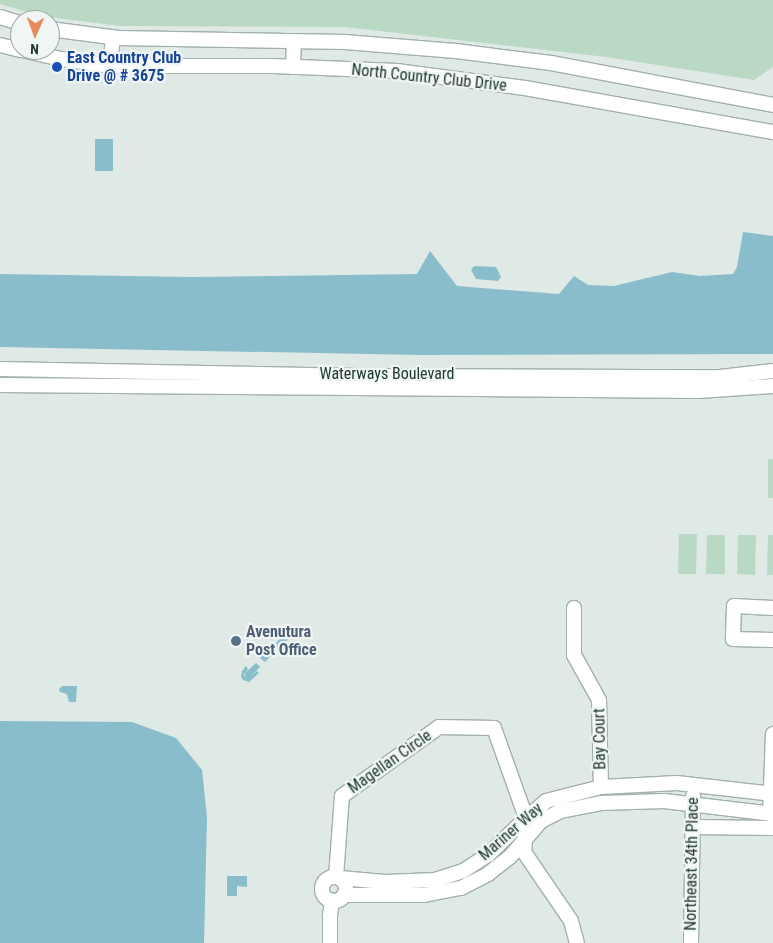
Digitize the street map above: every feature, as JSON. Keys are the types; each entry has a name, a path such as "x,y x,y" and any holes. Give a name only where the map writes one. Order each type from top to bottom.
{"street":[{"name":"North Country Club Drive","path":"60,30 113,37 345,42 456,51 551,63 773,105"},
{"path":"110,66 113,37"},
{"path":"293,67 294,41"},
{"name":"North Country Club Drive","path":"60,57 110,66 293,67 397,71 525,88 773,132"},
{"name":"Waterways Boulevard","path":"0,368 373,376 720,377 773,371"},
{"name":"Waterways Boulevard","path":"0,385 698,391 773,386"},
{"path":"773,608 734,606 733,639 773,640"},
{"name":"Bay Court","path":"574,608 574,655 599,700 601,787"},
{"name":"Magellan Circle","path":"330,943 330,915 346,886 338,878 342,796 440,727 494,728 526,818 524,852 572,921 577,943"},
{"path":"771,814 773,734"},
{"name":"Mariner Way","path":"338,878 385,882 436,880 462,871 488,855 546,801 601,787 636,784 693,785 772,794"},
{"name":"Northeast 34th Place","path":"691,943 694,826 693,785"},
{"name":"Mariner Way","path":"338,898 424,896 461,888 488,874 510,857 541,821 561,812 602,803 664,801 771,814"},
{"path":"694,826 773,828"},
{"name":"Magellan Circle","path":"338,878 327,879 322,887 324,896 338,898"},
{"path":"691,943 702,943"}],"green space":[{"path":"0,0 773,0 773,67 754,80 606,57 345,27 120,26 60,18 60,10 20,10 0,4"},
{"path":"768,459 773,459 773,498 768,498"},
{"path":"679,534 697,534 696,574 678,574"},
{"path":"707,535 725,535 725,574 706,574"},
{"path":"738,535 756,535 755,575 737,574"},
{"path":"768,535 773,535 773,575 767,575"}],"water":[{"path":"95,139 113,139 113,171 95,171"},
{"path":"743,232 773,236 773,354 420,355 0,347 0,274 192,277 417,274 430,251 457,286 559,294 574,276 588,285 614,286 672,272 700,276 733,274 737,267"},
{"path":"474,266 496,267 501,277 498,281 476,279 471,270"},
{"path":"287,632 291,636 265,662 260,658"},
{"path":"256,663 260,667 250,677 257,671 259,673 249,682 243,680 241,677 242,671 246,666 248,669 244,674 245,678 245,673"},
{"path":"62,686 77,686 76,702 69,702 67,694 60,692 59,689"},
{"path":"0,721 132,722 176,738 202,770 207,817 204,943 0,943"},
{"path":"227,876 247,876 247,887 237,886 237,896 227,896"}],"place":[{"name":"East Country Club Drive @ # 3675","path":"57,67"},
{"name":"Avenutura Post Office","path":"236,641"}]}
